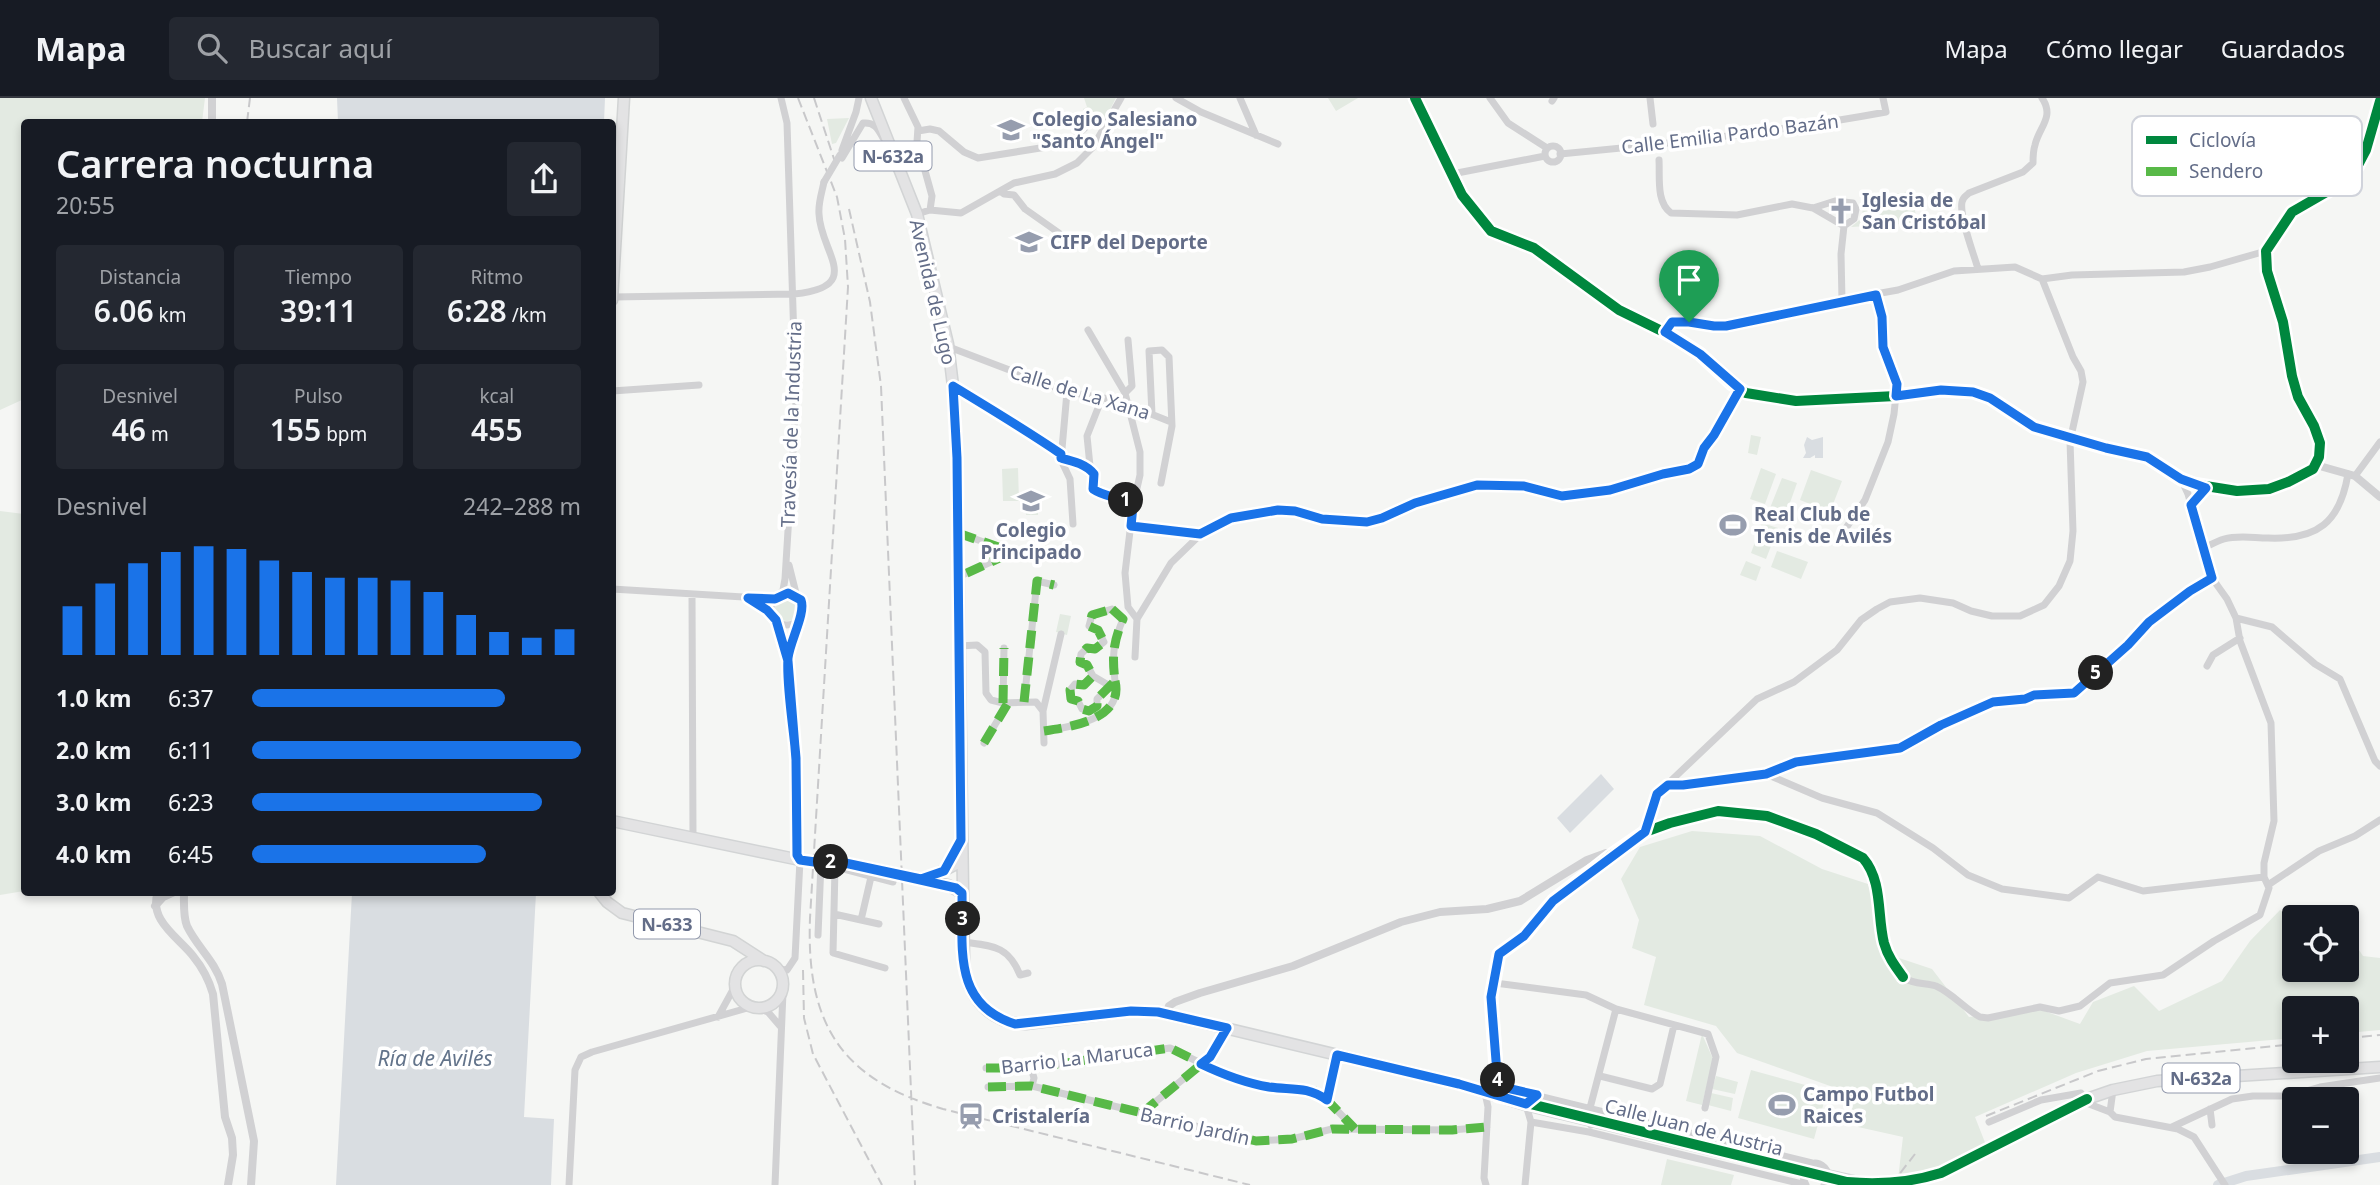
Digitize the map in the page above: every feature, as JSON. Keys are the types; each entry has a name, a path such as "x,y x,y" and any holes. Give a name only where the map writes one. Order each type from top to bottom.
{"main road":[{"path":"616,243 624,98"},
{"name":"Avenida de Lugo","path":"871,98 917,214 949,348 953,386 958,533 965,975 975,999 999,1019 1015,1024 1131,1011 1166,1014 1459,1084 1485,1093 1498,1091"},
{"path":"616,822 800,860 921,879 956,888 962,893"},
{"path":"944,871 961,840"},
{"path":"921,879 962,863"},
{"path":"921,879 948,876 962,863"},
{"name":"N-633","path":"602,896 622,913 741,945"},
{"path":"741,945 778,969 783,980 783,992 778,1000 760,1007 739,998 735,986 746,965 741,945"},
{"path":"746,965 764,961"},
{"name":"N-632a","path":"1883,1184 1917,1180 1941,1173 2087,1099 2113,1090 2157,1080 2380,1067"},
{"name":"Calle Juan de Austria","path":"1498,1091 1526,1104 1591,1126 1803,1171 1826,1181 1883,1184"}],"street":[{"path":"212,98 212,119"},
{"name":"Travesía de la Industria","path":"778,969 787,970 795,958 800,860 797,855 796,760 788,661 771,610 784,585 788,554 796,402 787,123 780,98"},
{"name":"Travesía de la Industria","path":"841,157 859,98"},
{"path":"904,98 918,127 917,142 932,196 929,211"},
{"path":"917,214 929,211 961,213 1014,183 1055,174 1077,163 1093,147 1121,98"},
{"path":"1177,98 1201,112 1278,144"},
{"path":"1240,98 1256,135"},
{"path":"1415,98 1462,195 1491,231 1534,248 1619,310 1665,332 1700,354 1751,396 1796,401 1896,396 1941,390 1973,392 1990,398 2034,427 2147,457 2181,479 2206,488 2237,491 2269,489 2307,474 2316,465 2320,443 2298,397 2283,323 2267,271 2266,251 2292,212 2320,196"},
{"path":"1452,174 1546,152 1557,147 1560,154 1555,161 1549,160 1546,152 1508,123 1490,98"},
{"path":"1650,98 1653,124"},
{"name":"Calle Emilia Pardo Bazán","path":"1560,154 1758,132 1869,115 1885,112 1883,98"},
{"path":"1978,269 1963,215 1964,198 2022,172 2033,163 2035,145 2048,114 2042,98"},
{"path":"2362,158 2380,101"},
{"path":"856,111 863,106 869,106 878,117"},
{"name":"Travesía de la Industria","path":"793,294 816,292 825,287 831,279 834,267 832,254 821,230 818,215 820,199 825,183 859,127 869,122 876,126 893,156"},
{"path":"918,131 939,131 964,152 978,158 1059,145 1072,140 1085,128"},
{"path":"1659,159 1661,201 1671,214 1737,215 1792,204 1813,208 1844,226"},
{"path":"1462,195 1462,181 1466,172"},
{"path":"1000,191 1014,195 1025,209 1059,233 1066,243"},
{"path":"1813,208 1835,201 1853,203 1856,209 1854,219 1844,226 1840,254 1842,300"},
{"path":"1665,332 1672,322 1726,326 1802,312 1842,300 1876,295 1954,271 2015,267 2042,279 2072,275 2184,272 2266,251"},
{"path":"1645,832 1657,794 1758,699 1794,682 1838,650 1861,620 1890,602 1920,598 1953,603 1992,616 2020,616 2044,605 2059,586 2070,561 2073,531 2070,441 2083,382 2081,371 2042,279"},
{"path":"616,298 793,294"},
{"path":"1846,528 1865,500 1888,442 1896,396 1897,384 1883,347 1882,317 1876,295"},
{"path":"1088,330 1125,393 1140,452 1140,475 1133,506 1125,571 1128,607 1137,619"},
{"path":"1125,393 1132,386 1128,340"},
{"name":"Calle de La Xana","path":"949,348 1067,392 1127,402 1171,422"},
{"path":"1153,414 1149,351 1162,350 1169,357 1171,422 1161,483"},
{"path":"616,391 699,385"},
{"path":"953,386 1017,428 1043,440 1061,456 1088,469 1094,474 1093,489 1097,492 1118,497 1133,506"},
{"path":"1135,657 1137,619 1171,563 1200,534 1231,518 1278,510 1295,511 1322,519 1367,522 1415,503 1477,485 1524,486 1562,496 1610,490 1689,469 1698,464 1704,448 1740,389"},
{"path":"1067,392 1061,456 1070,479 1073,524"},
{"path":"1088,469 1087,436 1100,403"},
{"path":"2204,548 2226,539 2275,539 2322,527 2335,514 2352,475 2380,442"},
{"path":"2316,465 2352,475 2380,497"},
{"path":"1826,1181 1824,1166 1537,1095 1498,1091 1491,997 1499,954 1524,936 1553,901 1645,832 1718,811 1767,816 1816,834 1863,858 1868,864 1877,891 1884,942 1890,960 1903,977 1937,987 1973,1013 1988,1018 2040,1007 2059,1011 2080,1006 2110,983 2162,975 2260,915 2269,888 2264,877 2264,863 2274,821 2271,723 2239,638 2236,618 2212,578 2181,479"},
{"path":"2191,505 2206,488"},
{"path":"1131,526 1200,534"},
{"path":"958,533 1007,552 1004,556 958,577"},
{"name":"Travesía de la Industria","path":"788,554 791,581 803,610 792,636 788,661"},
{"path":"1668,785 1766,774 1796,762 1900,748 1941,725 1993,702 2025,699 2034,695 2074,693 2128,645 2149,622 2212,578"},
{"path":"1024,702 1037,581 1054,585"},
{"path":"616,589 748,598 776,597 788,593 797,597"},
{"path":"692,594 693,838"},
{"path":"748,598 785,625 800,619"},
{"path":"1044,731 1072,727 1106,712 1114,702 1117,692 1113,684 1112,649 1114,646 1124,619 1112,609 1092,615 1089,626 1098,630 1104,642 1114,646"},
{"path":"2236,618 2272,627 2315,664 2340,679 2375,761 2380,766"},
{"path":"1044,743 1044,711 1061,634"},
{"path":"2207,666 2213,655 2239,638"},
{"path":"1104,642 1095,649 1087,648 1081,654 1080,662 1087,665 1093,676 1113,684"},
{"path":"959,646 977,645 985,652 986,693 991,700 1005,703 1036,702 1044,711"},
{"path":"984,743 1005,703 1004,648"},
{"path":"1093,676 1084,685 1076,684 1070,690 1071,699 1078,701 1082,709 1088,711 1097,706 1097,699 1113,684"},
{"path":"1766,774 1822,798 1877,813 1933,848 1968,876 2003,889 2069,898 2098,877 2143,891 2264,877"},
{"path":"2268,885 2319,851 2355,836 2380,820"},
{"path":"1166,1014 1169,1006 1175,1002 1293,966 1391,925 1440,912 1487,909 1520,901 1587,860 1606,853 1613,854"},
{"path":"818,935 821,863"},
{"path":"885,968 833,953 836,865 892,882"},
{"path":"861,920 871,877"},
{"path":"157,896 155,906 165,926 193,956 210,982 213,994 225,1117 232,1138 233,1155 228,1185"},
{"path":"155,906 165,896"},
{"path":"184,896 184,914 188,927 218,971 222,984 254,1141 251,1185"},
{"path":"834,914 879,925"},
{"path":"173,935 180,928 188,927"},
{"path":"964,942 1003,949 1015,963 1020,975 1028,972"},
{"path":"1495,983 1586,995 1616,1009 1708,1034 1716,1057 1705,1108"},
{"path":"718,1017 735,986"},
{"path":"775,1185 783,992"},
{"path":"569,1185 575,1070 581,1058 592,1052 760,1007 768,1012 780,1027"},
{"path":"1591,1126 1590,1108 1616,1009"},
{"path":"1600,1076 1652,1089 1660,1084 1674,1025"},
{"path":"1142,1113 1210,1057 1227,1028"},
{"name":"Barrio La Maruca","path":"986,1068 1031,1068 1170,1048 1223,1074 1269,1087 1315,1091 1355,1129"},
{"path":"1327,1100 1337,1055"},
{"path":"1031,1068 1034,1077 1032,1086"},
{"path":"2171,1128 2232,1099 2290,1096 2320,1087 2380,1078"},
{"name":"Barrio Jardín","path":"988,1087 1032,1086 1255,1141 1292,1139 1332,1129 1452,1130 1488,1127"},
{"path":"2110,1112 2113,1090"},
{"path":"1485,1093 1488,1107 1484,1178 1486,1185"},
{"path":"1989,1122 2049,1098 2081,1093 2089,1104 2110,1112 2115,1118 2178,1129 2194,1137 2225,1185"},
{"path":"1525,1185 1531,1122 1526,1104 1537,1095"},
{"path":"2210,1109 2212,1125"},
{"path":"1531,1122 1591,1126 1806,1185"},
{"path":"1806,1185 1802,1178 1803,1171 1812,1163"}],"shaded area":[{"path":"0,98 205,98 202,119 21,119 21,400 0,410"},
{"path":"1084,98 1116,98 1100,129 1091,128 1083,109 1087,107"},
{"path":"1328,98 1358,98 1336,111"},
{"path":"849,118 836,143 832,144 827,119"},
{"path":"1910,191 1918,223 1851,227 1863,217 1862,206 1879,197"},
{"path":"1751,435 1761,437 1757,455 1748,453"},
{"path":"1018,468 1019,501 1003,501 1002,469"},
{"path":"1761,468 1776,474 1765,504 1750,499"},
{"path":"1811,470 1842,481 1830,512 1800,500"},
{"path":"1782,478 1797,483 1786,514 1770,508"},
{"path":"1025,493 1038,493 1038,515 1026,515"},
{"path":"0,511 21,514 21,892 0,895"},
{"path":"1762,523 1778,528 1766,559 1751,553"},
{"path":"1777,551 1808,562 1801,579 1771,567"},
{"path":"1746,561 1761,567 1756,581 1740,575"},
{"path":"787,597 795,601 799,609 795,617 787,621 779,617 775,609 779,601"},
{"path":"1060,614 1071,616 1067,635 1056,632"},
{"path":"1692,831 1760,836 1822,869 1868,884 1890,955 1932,969 1969,1017 2039,1009 2080,1024 2093,1002 2134,986 2159,1011 2222,981 2250,941 2280,910 2282,982 2359,982 2359,950 2363,956 2380,958 2380,1030 2359,1032 2359,996 2282,996 2282,1039 2147,1051 2076,1073 1975,1117 1986,1145 1942,1169 1898,1179 1903,1137 1858,1127 1833,1087 1737,1053 1716,1026 1644,1005 1656,957 1632,948 1639,920 1621,879 1640,847"},
{"path":"1702,1034 1713,1059 1702,1105 1686,1101"},
{"name":"Campo Futbol Raices","path":"1751,1070 1827,1091 1814,1139 1738,1118"},
{"path":"1716,1076 1738,1082 1735,1094 1712,1089"},
{"path":"1711,1093 1733,1098 1731,1111 1708,1105"},
{"path":"1667,1159 1734,1175 1731,1185 1661,1185"}],"water":[{"path":"337,98 605,98 604,119 338,119"},
{"path":"1807,437 1812,440 1823,437 1823,458 1815,458 1815,455 1803,458"},
{"path":"1601,774 1614,789 1570,833 1557,818"},
{"name":"Ría de Avilés","path":"352,896 536,896 524,1117 554,1119 551,1185 336,1185"}],"waterway":[{"path":"2218,1185 2246,1176 2380,1157"}],"railway":[{"path":"247,119 250,98"},
{"path":"798,98 837,197 845,239 848,287 810,918 810,955 823,1017 836,1042 855,1063 878,1081 908,1096 943,1109 1250,1185"},
{"path":"814,98 836,165"},
{"path":"849,209 870,302 881,386 915,1185"},
{"path":"803,970 804,1018 813,1054 882,1185"},
{"path":"2359,1037 2380,1035"},
{"path":"1986,1116 2098,1071 2146,1059 2282,1045"},
{"path":"1891,1185 1915,1154"}],"marked path":[{"path":"1061,458 1086,466 1094,481 1093,489 1133,506"},
{"path":"958,533 1007,552 1004,556 958,577"},
{"path":"1024,702 1037,581 1054,585"},
{"path":"1112,609 1123,619 1114,650 1115,681 1097,699 1097,706 1089,711 1082,709 1078,701 1071,699 1070,690 1075,684 1084,685 1093,676 1087,665 1080,662 1081,654 1087,648 1095,649 1104,642 1098,630 1089,626 1092,615 1112,609"},
{"path":"1003,703 1004,648"},
{"path":"1044,731 1081,723 1104,712 1112,704 1116,694 1115,681"},
{"path":"984,743 1008,703"},
{"path":"1142,1113 1210,1057 1227,1028"},
{"path":"986,1068 1031,1068 1170,1048 1223,1074 1269,1087 1315,1091 1355,1129"},
{"path":"988,1087 1032,1086 1256,1141 1292,1139 1332,1129 1452,1130 1487,1127"}],"cycle path":[{"path":"1415,98 1462,195 1491,231 1534,248 1619,310 1674,337 1700,354 1732,384 1746,393 1796,401 1896,396 1941,390 1973,392 1990,398 2034,427 2147,457 2193,484 2237,491 2269,489 2288,482 2313,469 2319,457 2320,443 2298,397 2292,376 2283,322 2267,271 2266,251 2292,212 2320,196"},
{"path":"2362,158 2380,101"},
{"path":"1903,977 1886,948 1877,888 1863,858 1816,834 1767,816 1718,811 1670,823 1645,832 1613,854 1553,901 1524,936 1499,954 1491,997 1498,1096 1847,1182 1871,1183 1906,1181 1941,1173 2087,1099"}],"place":[{"name":"Colegio Salesiano \"Santo Ángel\"","path":"1011,130"},
{"name":"Iglesia de San Cristóbal","path":"1841,211"},
{"name":"CIFP del Deporte","path":"1029,242"},
{"name":"Colegio Principado","path":"1031,501"},
{"name":"Real Club de Tenis de Avilés","path":"1733,525"},
{"name":"Campo Futbol Raices","path":"1782,1105"},
{"name":"Cristalería","path":"971,1116"}],"route":[{"path":"1689,322 1672,322 1665,332 1700,354 1740,389 1704,448 1698,464 1689,469 1610,490 1562,496 1524,486 1477,485 1415,503 1367,522 1322,519 1295,511 1278,510 1231,518 1200,534 1131,526 1133,506 1126,500 1093,489 1095,481 1091,471 1078,463 1061,458 1061,454 1043,440 1017,428 953,386 957,458 961,840 944,871 921,879 836,861 821,863 800,860 797,855 796,760 788,661 773,615 748,598 775,599 788,593 801,600 803,605 802,615 792,636 788,661 796,758 797,855 800,860 814,862 821,863 836,861 956,888 962,893 965,975 975,999 987,1011 999,1019 1015,1024 1131,1011 1158,1012 1227,1028 1210,1057 1201,1064 1223,1074 1269,1087 1315,1091 1327,1100 1337,1055 1459,1084 1526,1104 1537,1095 1498,1086 1491,997 1499,954 1524,936 1553,901 1645,832 1657,794 1668,785 1766,774 1796,762 1900,748 1941,725 1993,702 2025,699 2034,695 2074,693 2128,645 2149,622 2212,578 2191,505 2206,488 2181,479 2137,453 2106,448 2034,427 1990,398 1973,392 1941,390 1896,396 1897,384 1883,347 1882,317 1876,295 1726,326 1689,322"}]}
